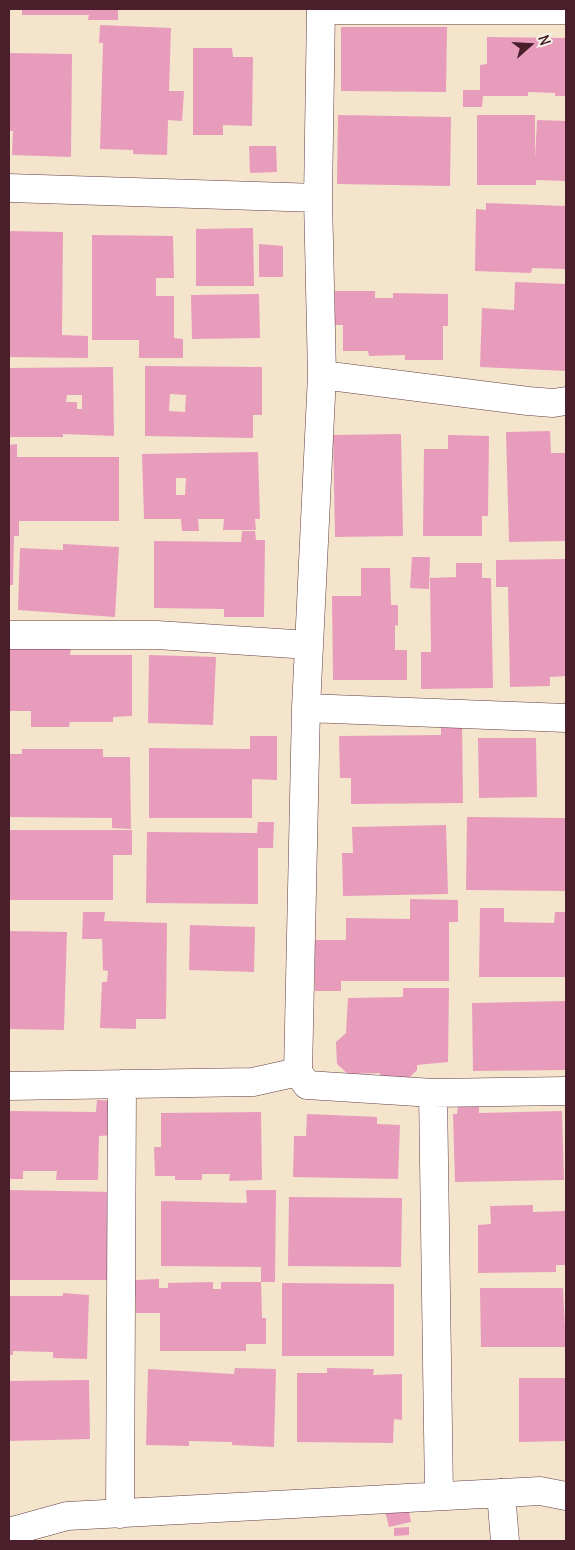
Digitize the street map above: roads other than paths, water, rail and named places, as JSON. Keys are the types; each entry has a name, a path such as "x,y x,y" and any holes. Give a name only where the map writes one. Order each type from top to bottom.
{"street":[{"path":"566,10 321,9 318,198 322,375 306,708 298,1072 307,1086 433,1093 566,1091"},
{"path":"9,188 318,198"},
{"path":"322,375 528,402 553,403 566,401"},
{"path":"9,635 157,635 309,645"},
{"path":"306,708 566,718"},
{"path":"9,1086 253,1082 298,1072"},
{"path":"120,1514 122,1084"},
{"path":"433,1093 439,1496"},
{"path":"9,1532 67,1516 540,1491 566,1496"},
{"path":"501,1493 505,1541"}]}
